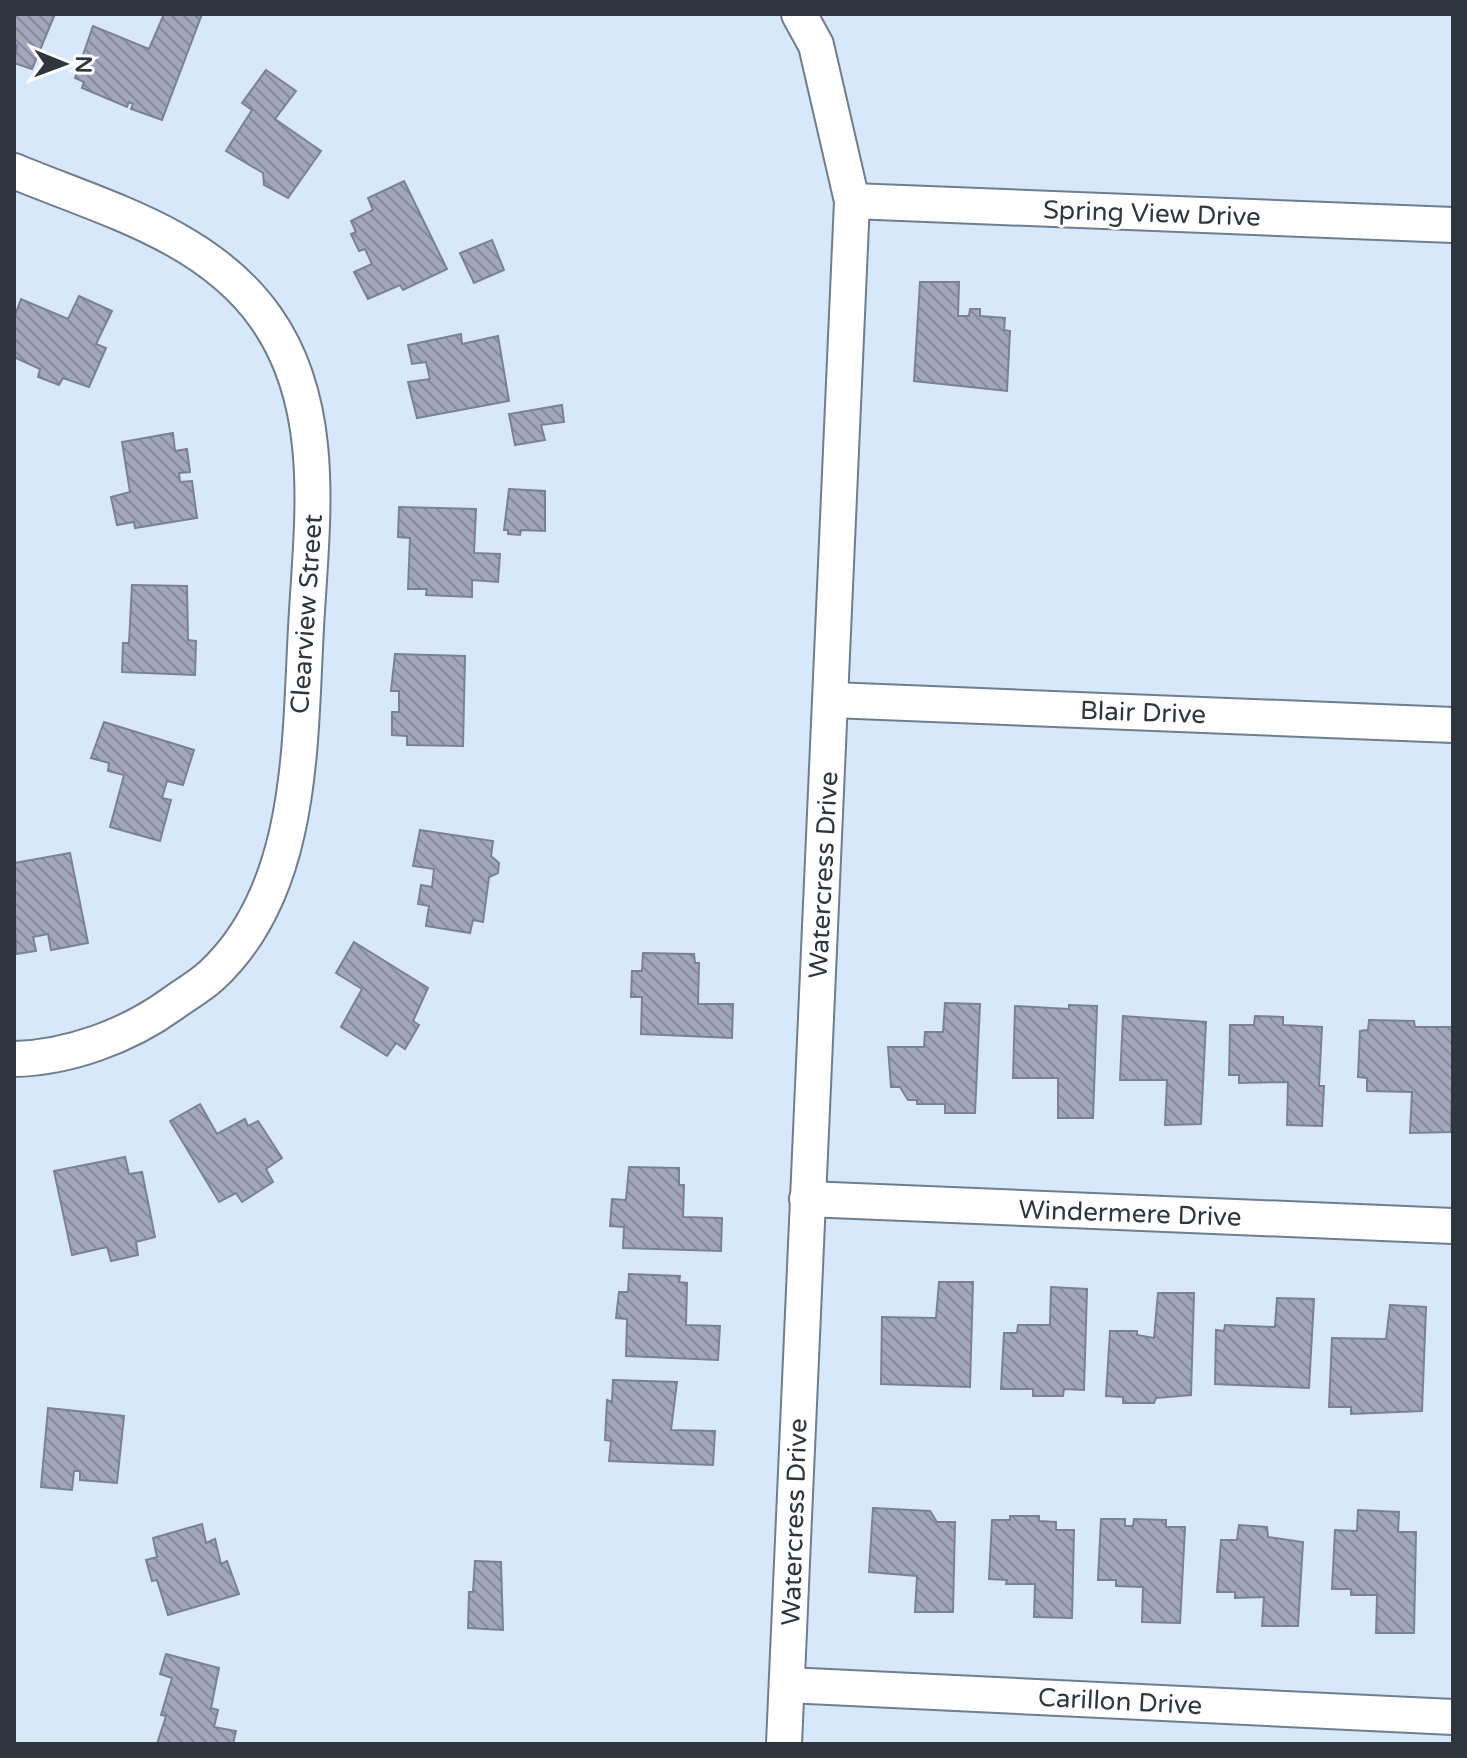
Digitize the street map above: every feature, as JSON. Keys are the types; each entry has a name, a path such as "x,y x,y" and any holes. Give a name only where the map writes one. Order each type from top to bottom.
{"street":[{"name":"Watercress Drive","path":"784,1744 852,201 816,45 799,14"},
{"name":"Clearview Street","path":"14,171 180,240 242,287 286,351 309,425 313,501 297,766 284,842 273,879 257,914 236,947 211,976 147,1022 112,1038 37,1059 14,1059"},
{"name":"Spring View Drive","path":"852,201 1453,225"},
{"name":"Blair Drive","path":"832,700 1453,725"},
{"name":"Windermere Drive","path":"807,1199 1453,1226"},
{"name":"Carillon Drive","path":"787,1685 1453,1717"}],"building":[{"path":"14,14 55,14 32,69 14,63 17,45 14,44"},
{"path":"164,14 202,14 162,120 131,109 133,104 129,102 127,107 82,88 84,82 75,78 93,26 149,49"},
{"path":"266,70 296,91 275,119 321,151 288,198 264,185 263,173 226,151 252,110 242,103"},
{"path":"404,181 447,269 403,290 400,285 368,299 354,272 372,264 365,249 359,251 351,234 356,232 351,221 373,210 368,198"},
{"path":"492,240 504,270 474,283 460,253"},
{"path":"920,282 959,282 958,316 969,316 970,309 980,309 980,316 1005,318 1004,330 1010,331 1007,391 914,381"},
{"path":"79,296 112,311 96,344 106,348 89,387 63,378 59,385 38,377 40,369 14,357 14,318 21,299 68,319"},
{"path":"461,334 462,344 498,336 509,401 417,418 408,382 430,379 426,362 412,364 408,345"},
{"path":"562,405 564,422 541,425 545,440 515,445 509,414"},
{"path":"173,433 175,451 187,449 190,472 179,473 180,482 192,481 197,518 135,528 134,522 117,525 111,497 130,492 122,442"},
{"path":"509,489 545,491 545,531 521,530 520,535 508,534 508,530 504,530"},
{"path":"399,507 476,509 474,553 500,554 498,582 472,580 472,597 426,595 427,589 408,589 410,538 398,537"},
{"path":"132,585 187,586 188,640 196,641 195,675 122,672 123,643 129,643"},
{"path":"395,654 465,656 463,746 407,745 407,736 392,735 392,712 399,712 399,691 391,691"},
{"path":"104,722 194,750 183,785 167,781 162,798 171,800 160,841 110,827 124,775 108,771 109,763 91,758"},
{"path":"420,830 493,841 491,856 499,863 498,873 489,877 483,922 473,920 470,933 426,926 429,906 418,904 421,885 432,887 434,869 413,866"},
{"path":"70,853 88,943 51,950 48,934 33,937 36,951 16,954 14,863"},
{"path":"354,942 428,988 413,1021 419,1025 405,1049 396,1043 387,1056 341,1027 362,989 336,973"},
{"path":"643,953 694,954 695,963 699,963 698,1004 733,1004 732,1038 641,1034 642,997 631,997 632,971 642,971"},
{"path":"945,1003 980,1004 975,1113 945,1113 945,1104 917,1104 917,1100 908,1100 900,1087 891,1087 888,1047 924,1047 925,1032 943,1032"},
{"path":"1069,1005 1097,1006 1093,1118 1058,1118 1058,1078 1013,1078 1015,1006 1069,1009"},
{"path":"1123,1016 1206,1022 1201,1124 1165,1125 1167,1080 1120,1080"},
{"path":"1255,1016 1283,1017 1283,1025 1322,1027 1319,1086 1324,1086 1322,1126 1287,1125 1288,1082 1239,1083 1239,1075 1229,1075 1230,1025 1254,1025"},
{"path":"1369,1020 1414,1021 1415,1027 1453,1027 1451,1132 1410,1133 1412,1092 1367,1091 1367,1078 1358,1077 1360,1031 1368,1030"},
{"path":"200,1104 217,1134 245,1119 248,1126 258,1121 282,1158 266,1169 273,1182 242,1202 236,1193 219,1202 170,1121"},
{"path":"125,1157 129,1174 142,1172 155,1237 136,1242 138,1255 111,1261 107,1247 72,1255 54,1171"},
{"path":"629,1167 679,1168 679,1185 684,1185 683,1217 722,1218 721,1251 623,1248 624,1227 610,1226 612,1199 626,1200"},
{"path":"629,1274 680,1276 679,1282 687,1283 686,1325 720,1326 718,1360 626,1356 627,1319 616,1318 619,1292 628,1292"},
{"path":"939,1282 973,1282 970,1387 881,1384 882,1317 936,1318"},
{"path":"1051,1287 1087,1289 1084,1390 1064,1389 1063,1396 1033,1396 1033,1389 1001,1389 1004,1333 1017,1333 1018,1325 1050,1325"},
{"path":"1158,1293 1194,1293 1191,1395 1156,1398 1154,1403 1123,1403 1123,1397 1106,1396 1110,1331 1137,1331 1137,1335 1154,1338"},
{"path":"1277,1298 1314,1299 1309,1388 1215,1384 1216,1330 1224,1331 1225,1325 1275,1327"},
{"path":"1390,1305 1426,1307 1422,1411 1351,1414 1351,1407 1329,1407 1332,1338 1386,1339"},
{"path":"613,1380 677,1382 671,1430 715,1431 713,1465 609,1461 611,1441 605,1440 607,1400 612,1402"},
{"path":"48,1408 124,1416 117,1483 80,1480 80,1471 74,1471 72,1490 41,1487"},
{"path":"873,1508 930,1511 937,1522 955,1522 953,1612 915,1612 917,1576 869,1572"},
{"path":"1358,1510 1399,1512 1398,1532 1416,1532 1414,1633 1376,1633 1377,1595 1351,1595 1351,1589 1332,1589 1335,1530 1357,1531"},
{"path":"1010,1516 1039,1516 1039,1521 1056,1522 1056,1530 1074,1530 1072,1618 1034,1617 1035,1584 1006,1584 1007,1580 989,1579 992,1520 1010,1520"},
{"path":"1101,1519 1125,1519 1125,1526 1133,1526 1134,1519 1166,1520 1166,1527 1185,1527 1180,1623 1142,1622 1143,1587 1116,1586 1116,1580 1098,1580"},
{"path":"202,1524 206,1543 215,1539 221,1564 227,1561 239,1594 168,1615 157,1580 152,1581 146,1560 157,1557 153,1538"},
{"path":"1239,1525 1267,1527 1268,1537 1303,1542 1298,1626 1262,1626 1264,1597 1235,1598 1235,1592 1217,1592 1221,1540 1237,1540"},
{"path":"475,1561 501,1562 503,1630 468,1628 469,1592 473,1592"},
{"path":"166,1654 219,1668 211,1708 218,1710 214,1727 236,1731 233,1744 157,1744 166,1716 161,1715 172,1678 160,1674"}]}
